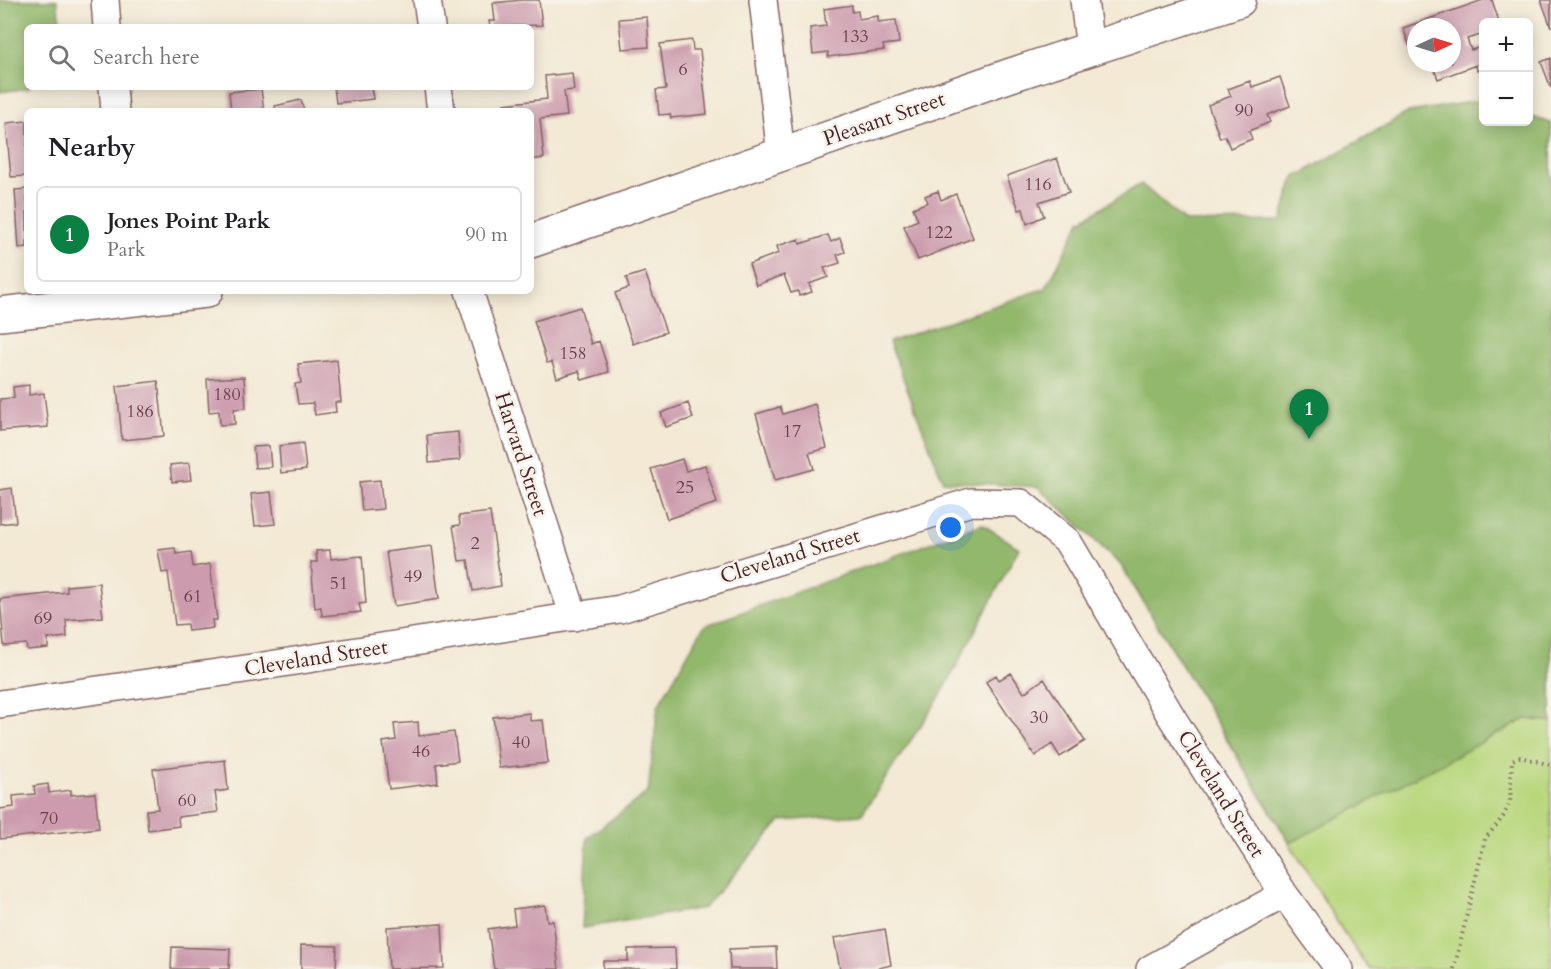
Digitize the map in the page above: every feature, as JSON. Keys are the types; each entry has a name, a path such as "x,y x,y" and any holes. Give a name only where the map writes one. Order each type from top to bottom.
{"street":[{"path":"105,0 107,24"},
{"path":"427,0 431,24"},
{"path":"763,0 781,155"},
{"path":"1084,0 1090,49"},
{"name":"Pleasant Street","path":"534,240 1239,0"},
{"path":"113,90 115,108"},
{"path":"438,90 441,108"},
{"path":"0,314 150,294"},
{"name":"Harvard Street","path":"470,294 574,617"},
{"name":"Cleveland Street","path":"0,704 246,669 620,609 971,502 1021,503 1068,542 1171,716 1284,894 1339,969"},
{"path":"1150,969 1284,894"}],"path":[{"path":"1454,969 1485,839 1503,817 1510,803 1512,760 1520,757 1551,765"}],"green space":[{"path":"0,0 57,0 60,21 53,24 24,24 24,89 0,92"},
{"path":"1477,101 1479,102 1479,126 1533,126 1533,117 1551,123 1551,722 1526,719 1290,843 1121,565 1038,487 943,481 889,342 1046,288 1081,220 1141,184 1185,222 1281,221 1294,178 1409,112"},
{"path":"1551,129 1551,969 1369,969 1344,933 1121,565 1014,313"},
{"path":"982,524 1019,548 941,695 861,815 781,821 704,908 582,928 587,838 648,792 658,706 704,626"}],"building":[{"path":"539,0 542,25 490,24 489,21 495,21 493,3"},
{"path":"1483,0 1492,0 1498,18 1479,18 1479,35 1467,39 1471,50 1479,48 1479,70 1477,71 1476,65 1461,71 1461,18 1432,18"},
{"path":"1541,0 1551,0 1551,27"},
{"path":"852,5 852,12 858,11 859,19 878,16 878,22 896,20 899,43 883,45 884,50 828,57 828,52 813,54 810,28 826,26 824,9"},
{"path":"647,17 649,47 622,49 619,19"},
{"path":"1407,27 1407,39 1403,28"},
{"path":"692,40 693,50 700,50 707,114 671,118 670,114 659,115 656,90 666,89 660,44"},
{"path":"1551,58 1551,88 1541,62"},
{"path":"1435,72 1457,72 1438,79"},
{"path":"572,73 574,90 564,91 567,116 540,119 544,158 534,160 534,108 505,108 504,104 547,99 545,76"},
{"path":"1280,77 1290,106 1267,115 1270,122 1249,131 1252,139 1230,148 1225,136 1220,138 1208,105 1231,96 1228,89 1250,81 1252,87"},
{"path":"261,90 264,108 231,108 229,92"},
{"path":"334,90 372,90 373,99 336,103"},
{"path":"301,100 303,108 275,108 275,106"},
{"path":"24,121 24,176 11,177 6,123"},
{"path":"1057,158 1069,192 1039,202 1044,216 1027,224 1023,209 1019,210 1007,176"},
{"path":"24,189 24,247 19,248 15,190"},
{"path":"938,191 941,200 956,194 973,238 918,260 904,226 918,220 913,208 928,202 925,196"},
{"path":"828,235 831,242 840,238 845,252 837,255 840,263 824,268 828,277 809,284 812,292 799,296 798,291 791,293 784,275 756,285 749,264 779,253 777,246 799,239 800,244"},
{"path":"645,272 666,332 633,344 615,293 629,288 626,278"},
{"path":"580,307 591,344 599,341 609,372 582,380 579,371 557,378 552,362 547,363 534,321"},
{"path":"337,360 341,402 335,402 336,412 315,415 313,403 298,404 295,384 301,383 298,364"},
{"path":"244,377 246,408 234,409 235,424 220,425 219,411 209,412 207,379"},
{"path":"158,381 164,436 122,440 117,386"},
{"path":"29,385 29,395 44,393 48,427 0,431 0,399 14,398 13,387"},
{"path":"688,403 693,418 666,427 661,413"},
{"path":"815,404 827,448 809,453 814,469 775,480 756,414 780,407 783,414"},
{"path":"458,432 460,460 429,463 427,435"},
{"path":"303,443 306,470 281,473 279,446"},
{"path":"269,446 271,467 255,468 253,447"},
{"path":"682,459 686,471 705,465 717,503 667,519 651,469"},
{"path":"189,463 191,480 172,482 170,465"},
{"path":"380,480 383,509 362,511 359,482"},
{"path":"12,488 16,522 0,524 0,490"},
{"path":"271,492 275,524 255,526 251,494"},
{"path":"490,512 501,586 473,591 468,560 459,561 453,526 460,525 459,516"},
{"path":"432,546 439,599 394,606 386,552"},
{"path":"175,548 176,554 191,552 193,567 210,564 217,620 212,620 213,628 188,631 187,624 175,625 168,572 162,573 158,550"},
{"path":"330,550 331,559 362,556 366,603 359,604 361,612 322,616 321,607 315,608 311,562 317,562 316,551"},
{"path":"99,583 103,617 66,620 67,637 48,639 48,648 27,650 26,644 4,646 0,599 67,592 67,586"},
{"path":"1011,673 1024,693 1044,679 1085,741 1060,757 1052,744 1035,756 986,682 996,675 999,680"},
{"path":"530,713 530,721 543,720 548,763 499,768 493,717"},
{"path":"418,722 419,736 454,732 458,761 436,764 438,783 389,789 383,742 396,740 394,724"},
{"path":"225,760 228,790 215,792 218,812 178,817 179,826 148,830 146,810 158,809 153,769"},
{"path":"48,784 49,793 71,790 71,795 95,793 99,828 0,839 0,809 14,807 13,796 35,794 34,786"},
{"path":"545,905 547,921 553,921 559,969 494,969 488,929 515,925 513,909"},
{"path":"442,924 444,968 389,969 387,927"},
{"path":"885,929 891,965 875,969 840,969 834,938"},
{"path":"301,945 337,946 336,969 301,969"},
{"path":"172,947 230,949 229,969 171,969"},
{"path":"776,947 777,969 730,969 729,949"},
{"path":"675,948 676,969 603,969 603,961 628,961 628,949"}],"place":[{"name":"Jones Point Park","path":"1309,439"}]}
